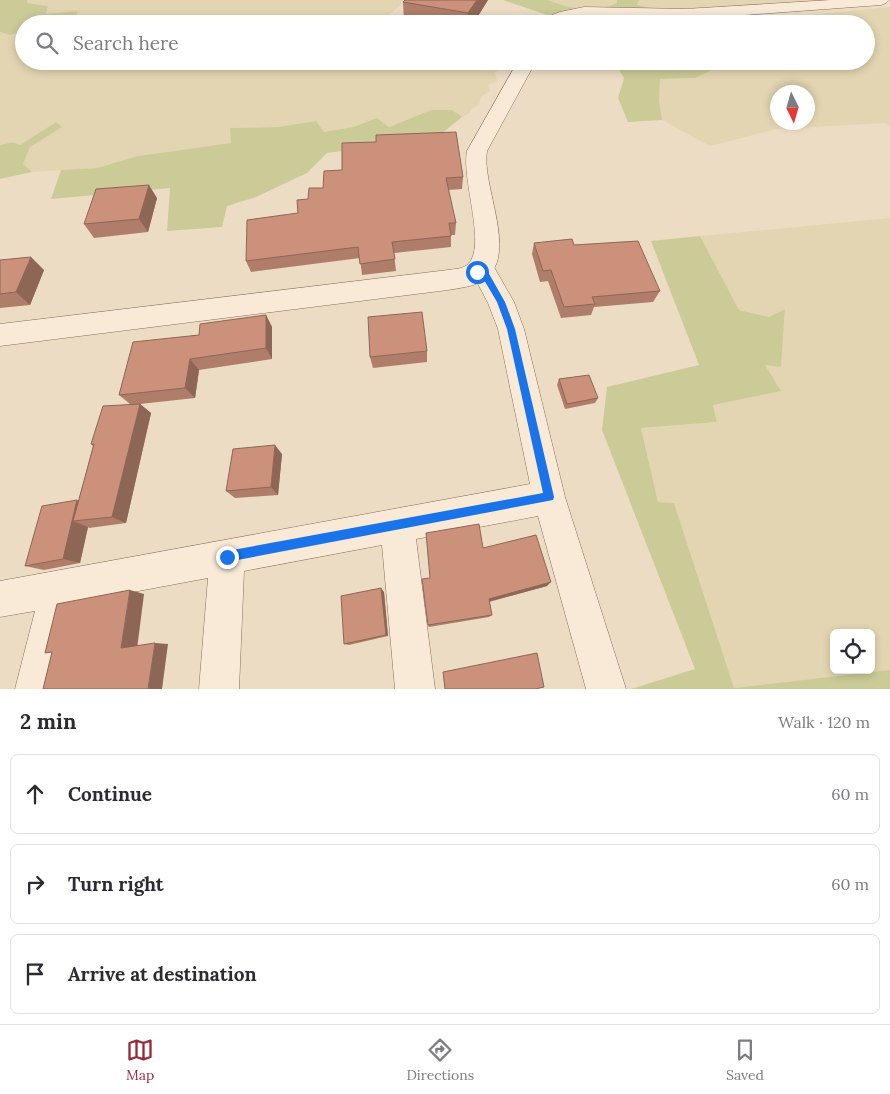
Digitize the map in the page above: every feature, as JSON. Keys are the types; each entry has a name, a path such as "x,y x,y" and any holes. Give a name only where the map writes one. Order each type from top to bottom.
{"street":[{"path":"568,15 582,12 693,15 881,0"},
{"path":"0,335 470,276 481,267 485,261 486,253 486,216 475,167 476,151 522,70"},
{"path":"481,267 501,302 511,329 549,497 606,689"},
{"path":"0,599 549,497"},
{"path":"397,525 415,689"},
{"path":"219,689 227,557"},
{"path":"35,689 59,588"}],"shaded area":[{"path":"28,0 406,0 389,15 65,15 62,12 46,14 48,6 27,3"},
{"path":"547,0 617,0 617,3 599,9 569,7"},
{"path":"639,0 843,0 674,13 636,5"},
{"path":"890,7 890,127 886,123 815,127 815,85 770,85 770,130 773,130 710,146 662,120 659,100 660,79 695,78 713,70 875,70 875,15 809,15"},
{"path":"0,32 10,35 15,34 15,70 499,70 495,72 497,81 488,85 490,91 481,97 479,105 462,117 452,110 431,110 389,127 377,119 353,127 324,132 315,121 278,127 231,128 232,143 138,156 98,168 32,172 22,164 30,147 56,122 20,145 13,142 0,145"},
{"path":"890,218 890,670 875,672 875,629 830,629 830,674 855,674 734,688 674,503 658,502 641,428 717,422 713,405 764,364 781,367 785,309 769,317 739,310 700,236"}],"green space":[{"path":"0,0 28,0 27,3 48,6 46,14 78,11 76,15 15,15 15,34 10,35 0,32"},
{"path":"503,0 547,0 569,7 599,9 617,3 617,0 639,0 637,5 674,13 591,15 547,15"},
{"path":"619,70 713,70 695,78 660,79 659,100 662,120 628,122 618,98 624,78"},
{"path":"431,110 452,110 462,117 435,139 327,153 307,173 256,197 227,206 222,227 167,231 170,188 51,199 61,170 97,168 138,156 231,143 230,128 278,127 316,121 324,132 353,127 377,118 389,127"},
{"path":"56,122 62,127 30,147 23,164 32,172 0,179 0,145 13,142 20,145"},
{"path":"700,236 739,310 769,317 785,309 781,367 765,365 781,391 713,405 717,422 641,428 658,502 674,503 734,688 855,674 875,674 875,672 890,670 890,689 631,689 695,669 602,430 607,387 699,365 651,241"}],"building":[{"path":"405,0 477,0 468,13 403,2"},
{"path":"456,132 463,177 446,178 456,223 449,223 451,236 392,242 395,259 360,264 358,247 246,261 247,220 298,213 297,200 308,199 309,188 323,188 324,171 342,170 342,143 376,142 376,135"},
{"path":"149,185 139,219 84,224 96,189"},
{"path":"572,239 574,245 638,241 660,291 592,297 595,304 564,307 551,270 543,271 534,243"},
{"path":"31,257 16,292 0,294 0,260"},
{"path":"422,312 427,351 370,357 368,317"},
{"path":"266,315 266,348 190,359 185,388 119,395 133,342 199,335 200,324"},
{"path":"589,375 598,398 567,404 559,379"},
{"path":"140,404 112,517 73,521 94,444 91,444 103,406"},
{"path":"275,445 271,487 226,491 233,449"},
{"path":"77,500 63,559 25,566 42,506"},
{"path":"479,524 483,548 536,535 551,582 489,599 492,615 428,625 422,579 430,578 426,533"},
{"path":"381,588 386,635 344,644 341,596"},
{"path":"130,590 121,648 155,643 148,689 43,689 52,652 45,653 57,604"},
{"path":"537,653 544,687 535,689 445,689 443,672"}],"route":[{"path":"227,557 549,497 511,329 501,302 481,267 477,272"}]}
